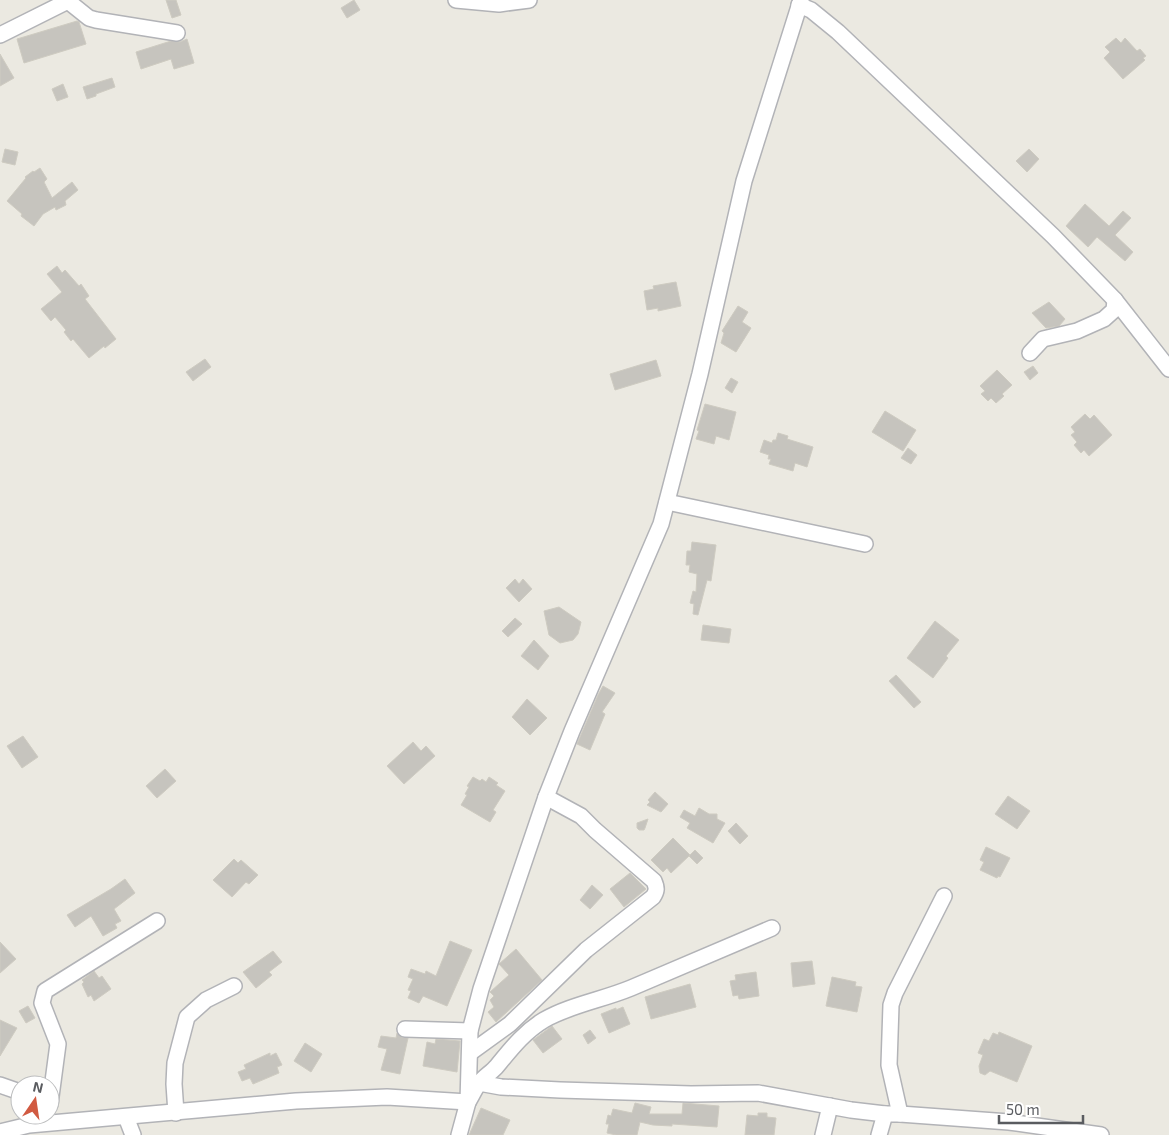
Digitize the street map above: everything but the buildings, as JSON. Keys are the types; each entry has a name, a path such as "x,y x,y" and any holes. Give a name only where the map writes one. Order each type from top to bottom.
{"street":[{"path":"456,0 499,4 529,0"},
{"path":"0,34 70,1 89,18 178,34"},
{"path":"459,1135 468,1102 470,1030 481,989 546,797 572,731 658,532 700,374 744,181 800,3 811,10 852,46 1046,229 1115,300 1169,369"},
{"path":"1030,353 1043,339 1077,331 1104,319 1114,310 1115,300"},
{"path":"667,502 865,544"},
{"path":"470,1053 510,1024 586,950 653,897 656,892 657,887 654,881 581,816 546,797"},
{"path":"900,1114 889,1065 891,1005 895,993 944,896"},
{"path":"54,1075 58,1044 42,1003 44,991 157,921"},
{"path":"468,1102 479,1083 496,1068 508,1051 523,1036 543,1021 570,1009 631,988 772,928"},
{"path":"176,1113 175,1063 187,1017 206,1000 234,986"},
{"path":"405,1029 470,1030"},
{"path":"479,1083 501,1087 560,1090 758,1094 885,1114 1009,1122 1101,1135"},
{"path":"60,1120 126,1117 296,1101 387,1097 468,1102"},
{"path":"823,1135 830,1106"},
{"path":"880,1135 885,1114"},
{"path":"126,1117 133,1135"}]}
